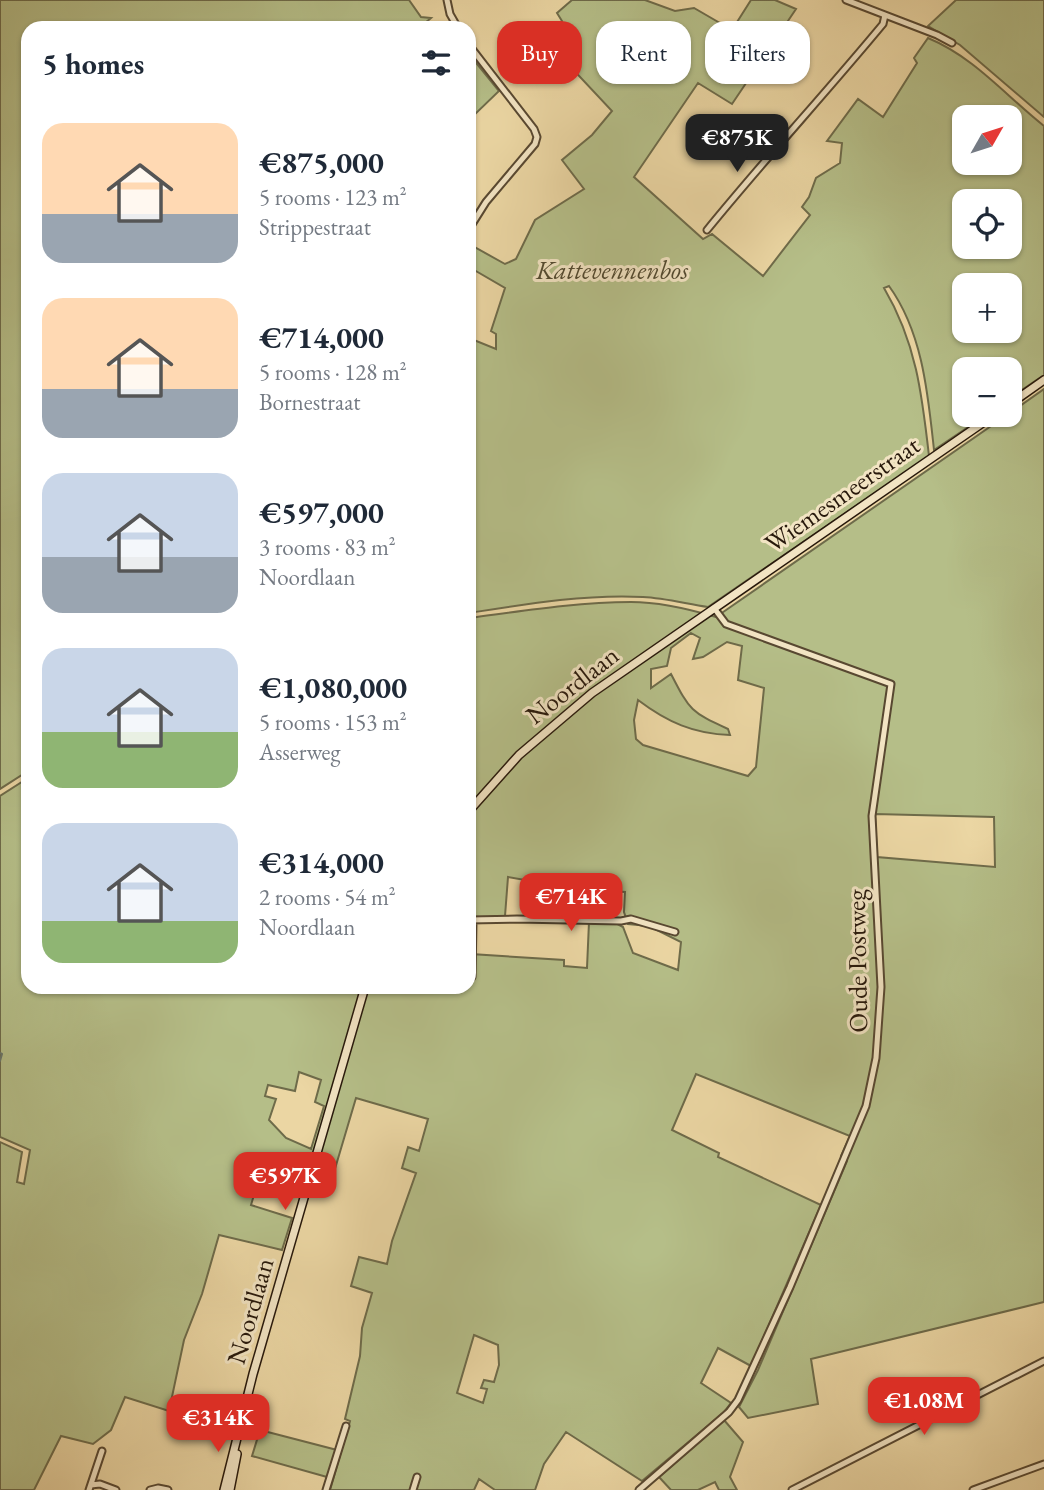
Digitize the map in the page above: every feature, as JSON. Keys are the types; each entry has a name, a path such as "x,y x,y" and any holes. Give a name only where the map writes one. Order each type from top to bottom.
{"main road":[{"path":"1022,396 1044,380"},
{"name":"Wiemesmeerstraat","path":"714,608 977,427"},
{"name":"Noordlaan","path":"476,803 519,755 562,717 714,608"},
{"name":"Noordlaan","path":"224,1490 311,1171 364,994"},
{"name":"Noordlaan","path":"230,1490 241,1426"}],"street":[{"path":"447,0 454,21"},
{"path":"846,0 952,43"},
{"path":"707,230 883,24 885,15"},
{"path":"476,54 534,129 537,137 536,144 485,202 476,217"},
{"name":"Oude Postweg","path":"639,1490 729,1412 738,1400 790,1287 866,1106 876,1058 881,988 872,816 891,684 726,624 714,608"},
{"path":"476,920 631,919 675,932"},
{"path":"792,1490 1044,1361"},
{"path":"326,1490 346,1426"},
{"path":"90,1487 102,1451"},
{"path":"973,1490 1044,1464"},
{"path":"413,1490 417,1478"},
{"path":"90,1487 100,1484 116,1490"},
{"path":"150,1490 168,1490"}],"green space":[{"path":"0,0 409,0 421,17 431,18 427,21 21,21 21,776 0,789"},
{"name":"Kattevennenbos","path":"572,0 645,0 675,11 694,8 716,21 705,21 705,84 745,84 732,104 698,83 634,177 703,239 712,234 763,276 810,215 802,207 816,178 840,163 842,143 827,141 858,99 883,117 917,63 914,58 928,38 945,46 975,66 1020,105 952,105 952,175 1022,175 1022,107 1044,126 1044,375 1022,390 1022,357 952,357 952,427 968,427 934,450 926,386 917,344 900,304 889,286 884,288 904,328 916,369 929,456 708,607 621,596 556,600 476,612 476,341 496,349 496,334 491,331 505,288 476,271 476,248 505,264 516,259 535,220 584,189 562,160 592,135 612,111 582,79 582,21 562,21 557,13"},
{"path":"751,0 775,0 796,9 788,21 738,21"},
{"path":"956,0 1044,0 1044,117 960,45 928,26"},
{"path":"476,63 499,91 476,113"},
{"path":"1044,389 1044,1302 811,1359 818,1404 748,1418 739,1407 758,1370 847,1161 841,1156 850,1136 696,1074 672,1130 719,1153 718,1157 821,1205 751,1366 718,1348 701,1383 731,1403 723,1413 642,1481 566,1432 544,1464 535,1490 495,1490 479,1479 474,1490 330,1490 350,1421 345,1419 360,1356 362,1328 372,1293 351,1286 359,1257 387,1264 392,1241 416,1173 402,1168 408,1147 419,1151 428,1119 356,1098 329,1189 301,1185 301,1172 264,1161 251,1205 292,1218 282,1250 219,1235 202,1294 184,1340 169,1411 125,1397 111,1430 93,1444 61,1436 34,1490 0,1490 0,1142 22,1152 17,1182 24,1184 30,1150 0,1137 0,796 21,782 21,994 476,994 476,954 564,960 564,966 587,968 589,922 612,921 623,927 633,953 678,970 681,942 649,926 628,924 624,912 625,892 575,889 508,877 505,916 476,918 476,617 611,602 674,606 716,617 990,427 1022,427 1022,405","holes":["691,633 700,638 693,659 703,657 727,642 742,646 738,680 764,688 756,767 748,776 643,745 636,739 634,720 638,700 681,725 730,735 728,729 693,709 671,674 651,688 651,669 667,666 671,648","875,814 994,817 995,867 877,857","299,1072 321,1080 315,1102 324,1106 311,1149 286,1138 269,1120 276,1099 265,1096 268,1085 295,1091","474,1335 498,1345 499,1365 494,1382 484,1380 481,1388 487,1389 483,1403 457,1393"]},
{"path":"724,1420 743,1442 730,1477 737,1490 719,1490 715,1482 698,1490 671,1490 659,1477"},
{"path":"260,1430 337,1450 327,1477 252,1456"}],"waterway":[{"path":"0,1053 0,1061"}]}
